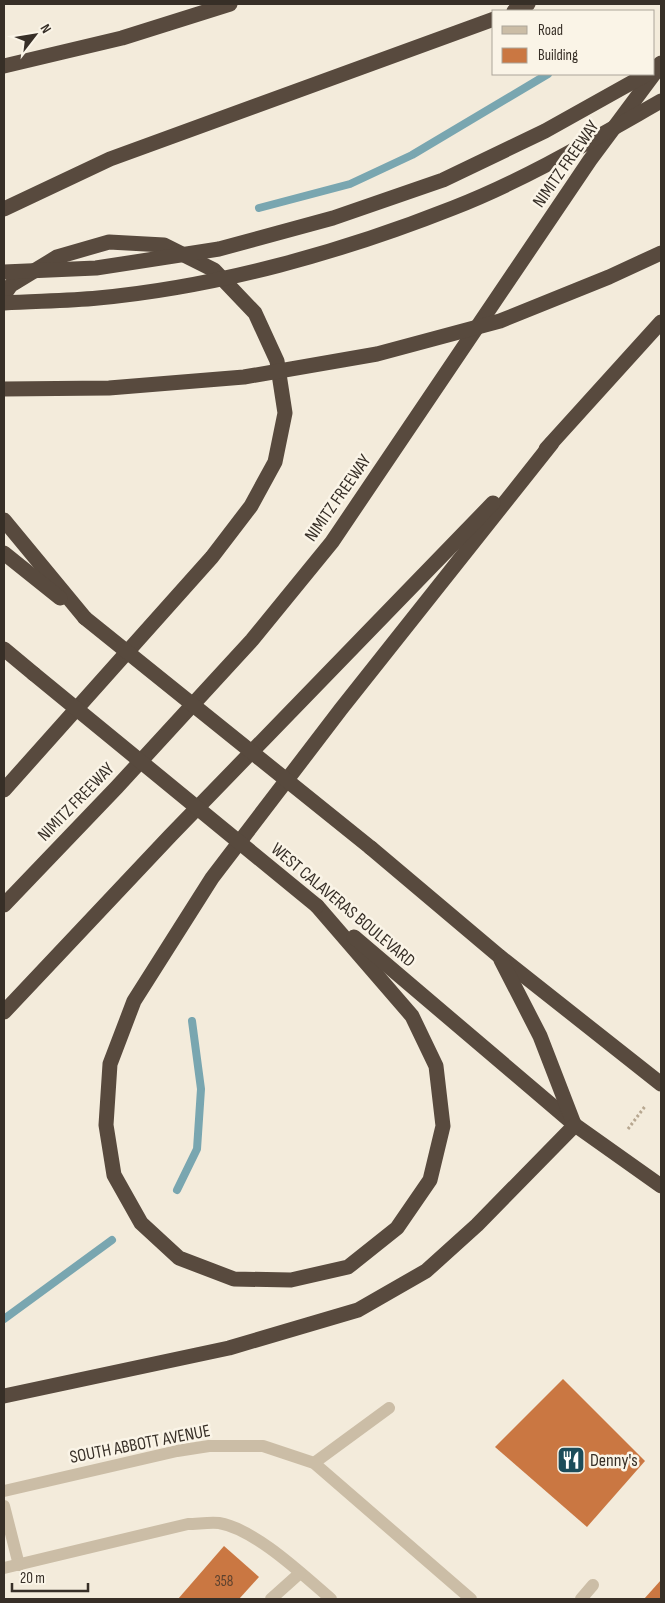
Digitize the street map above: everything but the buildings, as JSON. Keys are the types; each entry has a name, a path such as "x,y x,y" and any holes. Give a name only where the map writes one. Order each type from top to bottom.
{"highway":[{"path":"4,66 122,38 230,4"},
{"path":"516,10 528,4"},
{"path":"4,209 110,159 492,20"},
{"path":"4,272 96,268 219,249 333,218 442,180 545,131 645,75"},
{"name":"NIMITZ FREEWAY","path":"4,905 117,787 252,640 332,542 590,160 653,75"},
{"path":"4,303 99,298 225,278 342,247 454,208 560,158 661,101"},
{"path":"4,295 11,285 57,257 109,242 164,245 214,270 255,313 277,361 286,413 275,462 251,506 212,557 4,790"},
{"path":"4,389 109,388 244,377 377,354 500,321 609,277 661,253"},
{"path":"4,1012 170,836 552,443 661,322"},
{"path":"317,906 412,1016 436,1066 442,1126 430,1180 397,1228 348,1267 291,1280 234,1279 179,1258 141,1222 114,1175 106,1126 110,1064 134,1001 212,878 347,701 552,443"},
{"path":"4,520 85,618"},
{"path":"4,553 370,848 499,956 661,1084"},
{"name":"WEST CALAVERAS BOULEVARD","path":"4,649 317,906 575,1125 661,1186"},
{"path":"4,1396 229,1348 358,1310 426,1271 477,1226 575,1125 540,1036 499,956"}],"street":[{"path":"314,1463 389,1408"},
{"name":"SOUTH ABBOTT AVENUE","path":"4,1491 168,1453 209,1446 262,1446 314,1463 471,1599"},
{"path":"4,1506 19,1565"},
{"path":"4,1568 188,1524 219,1523 242,1532 284,1559 330,1599"},
{"path":"271,1599 300,1573"},
{"path":"580,1599 594,1585"}],"path":[{"path":"628,1129 646,1105"}],"waterway":[{"path":"259,208 350,184 412,155 546,75"},
{"path":"177,1190 197,1149 201,1089 192,1021"},
{"path":"4,1319 112,1240"}],"place":[{"name":"Denny's","path":"571,1460"}]}
